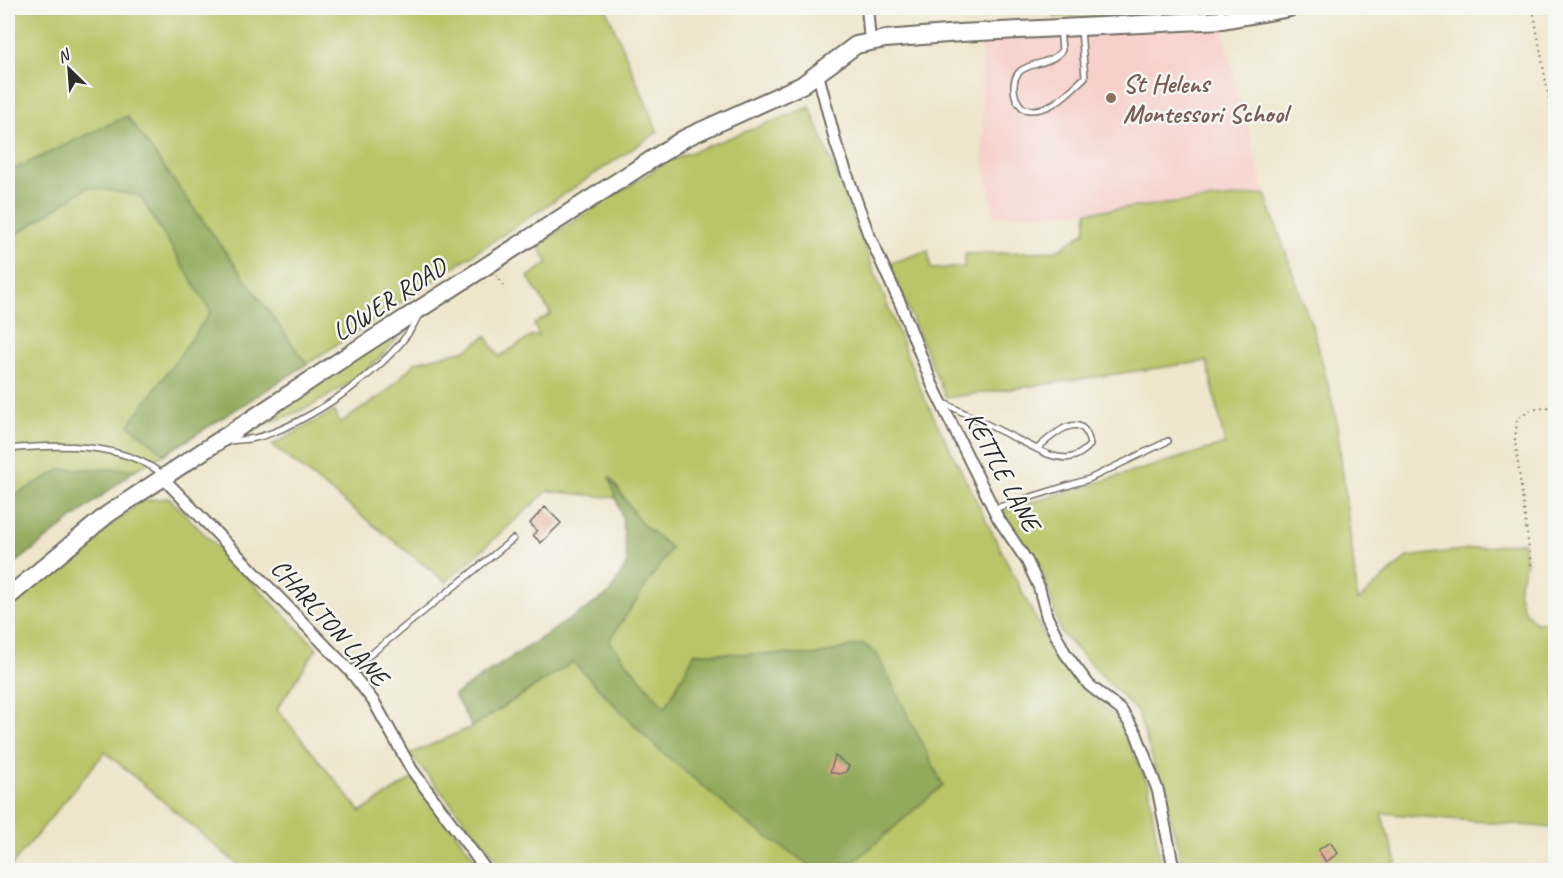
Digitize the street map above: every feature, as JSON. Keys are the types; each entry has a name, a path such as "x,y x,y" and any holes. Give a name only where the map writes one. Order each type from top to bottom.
{"main road":[{"path":"870,41 1081,28 1290,8"},
{"name":"LOWER ROAD","path":"8,597 108,514 685,138 802,85 856,45 870,41"}],"street":[{"path":"867,8 870,41"},
{"name":"KETTLE LANE","path":"818,74 836,144 868,233 901,304 940,402 993,509 1027,561 1039,587 1047,617 1065,653 1089,685 1121,710 1136,733 1158,791 1174,870"},
{"name":"CHARLTON LANE","path":"164,477 350,671 374,702 412,770 486,870"}],"lane":[{"path":"1060,29 1062,50 1058,56 1047,62 1024,68 1015,78 1015,96 1024,109 1043,109 1057,102 1085,77 1081,28"},
{"path":"216,442 255,438 313,414 329,404 402,341 412,330 422,308"},
{"path":"940,402 1037,449 1060,458 1072,459 1090,445 1089,436 1082,428 1074,425 1064,427 1037,449"},
{"path":"993,509 1089,479 1168,441"},
{"path":"8,449 49,445 105,450 150,464 164,477"},
{"path":"350,671 513,539"}],"path":[{"path":"1533,8 1556,140"},
{"path":"1531,565 1515,440 1517,419 1531,410 1556,406"}],"shaded area":[{"name":"St Helens Montessori School","path":"1222,27 1265,194 1087,212 995,216 983,159 981,38"}],"green space":[{"path":"8,8 606,8 658,132 307,364 165,454 136,469 8,569"},
{"path":"1053,8 1214,8 1215,12 1054,17"},
{"path":"810,107 921,391 1057,661 1117,720 1149,786 1161,870 506,870 410,754 472,727 573,662 657,748 863,644 817,655 695,653 665,709 609,641 671,548 640,522 611,478 616,498 548,491 446,582 272,445 334,411 340,423 384,394 416,362 466,350 486,336 499,357 532,336 539,336 534,324 551,314 528,277 548,263 537,245 668,161"},
{"path":"127,116 307,364 165,454 129,425 211,312 140,196 88,187 8,240 8,172"},
{"path":"1265,194 1316,338 1336,417 1358,601 1407,557 1523,542 1526,562 1518,590 1523,608 1536,624 1555,619 1555,828 1381,813 1397,862 1380,870 1182,870 1177,840 1138,713 1061,633 1043,573 997,513 1225,444 1207,361 946,398 889,264 928,250 931,269 964,267 965,254 1056,251 1085,232 1087,212"},
{"path":"406,326 393,344 376,361 336,391 292,414 248,427"},
{"path":"61,469 136,469 8,569 8,499"},
{"path":"609,476 640,522 671,548 609,641 665,708 695,653 817,655 863,644 877,654 943,785 855,861 817,870 748,824 657,748 573,662 472,727 454,695 610,593 627,563 622,517"},
{"path":"169,498 317,648 277,709 361,812 413,778 484,870 244,870 105,752 8,870 8,608 142,501"}],"building":[{"path":"545,507 561,523 541,543 533,535 537,531 530,523"},
{"path":"835,756 849,766 846,772 839,774 830,772"},
{"path":"1330,842 1338,853 1326,862 1318,850"}],"place":[{"name":"St Helens Montessori School","path":"1111,98"}]}
